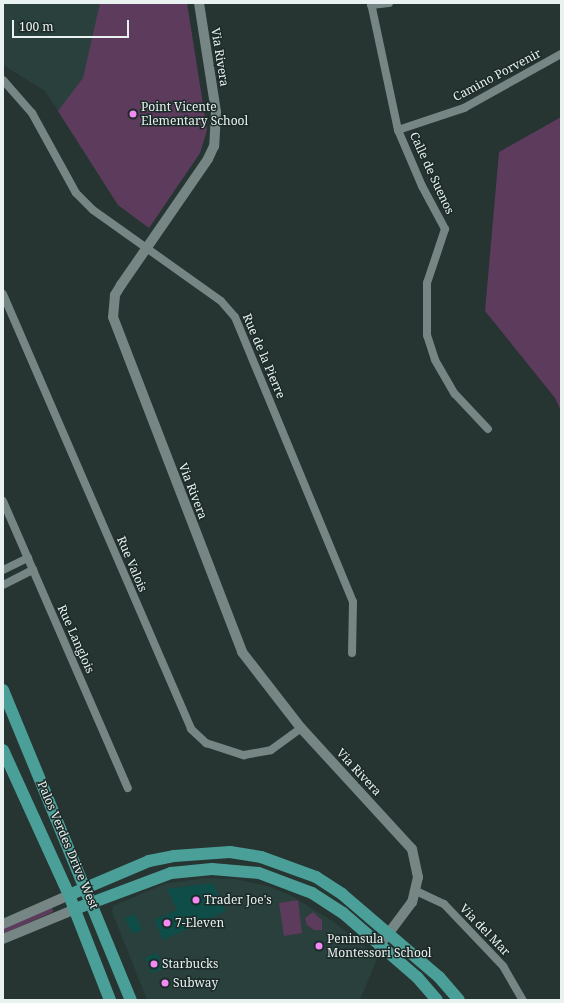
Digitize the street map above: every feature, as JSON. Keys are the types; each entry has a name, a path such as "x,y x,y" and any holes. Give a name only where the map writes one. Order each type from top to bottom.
{"main road":[{"name":"Palos Verdes Drive West","path":"3,690 86,886 131,1000"},
{"name":"Palos Verdes Drive West","path":"3,750 69,895 110,1000"},
{"path":"69,895 86,886 149,861 202,852 261,857 287,864 326,882 391,934 439,977 459,1000"},
{"path":"74,909 146,880 190,870 232,869 265,874 312,893 343,913 417,978 436,1000"},
{"path":"265,874 278,869 314,883 326,882"}],"street":[{"name":"Via Rivera","path":"199,3 216,112 214,146 208,159 115,296 112,317 242,652 301,728 412,849 416,860 416,891 408,911 391,934 380,945"},
{"path":"371,4 389,3"},
{"name":"Calle de Suenos","path":"371,4 398,130 422,186 445,229 427,283 427,335 435,360 455,394 488,429"},
{"name":"Camino Porvenir","path":"398,130 464,108 561,54"},
{"name":"Rue de la Pierre","path":"3,80 32,113 76,193 93,210 221,301 235,316 353,602 352,653"},
{"name":"Rue Valois","path":"3,294 191,729 206,743 244,755 270,750 301,728"},
{"name":"Rue Langlois","path":"3,501 128,788"},
{"path":"3,570 28,558"},
{"path":"3,585 33,570"},
{"name":"Via del Mar","path":"416,891 444,904 503,966 523,1000"},
{"path":"3,924 69,895"},
{"path":"3,938 74,909"}],"shaded area":[{"name":"Point Vicente Elementary School","path":"3,3 187,3 207,130 200,153 149,228 118,205 45,91 3,65"},
{"name":"Point Vicente Elementary School","path":"100,3 187,3 207,130 200,153 149,228 118,205 58,111 83,78"},
{"path":"561,117 561,411 555,398 485,311 499,152"},
{"path":"205,878 234,879 268,886 290,895 334,922 378,957 360,1000 147,1000 112,912 113,906 164,884"},
{"path":"298,900 302,933 284,936 279,903"},
{"path":"52,907 53,912 3,934 3,927"},
{"path":"313,912 322,920 322,930 314,930 307,925 305,918"}],"building":[{"name":"Trader Joe's","path":"213,883 226,911 163,940 154,920 177,910 167,889"},
{"name":"7-Eleven","path":"135,914 142,930 132,934 125,918"},
{"name":"Starbucks","path":"157,953 163,969 151,973 145,958"}],"place":[{"name":"Point Vicente Elementary School","path":"133,114"},
{"name":"Trader Joe's","path":"196,900"},
{"name":"7-Eleven","path":"167,923"},
{"name":"Peninsula Montessori School","path":"319,946"},
{"name":"Starbucks","path":"154,964"},
{"name":"Subway","path":"165,983"}]}
